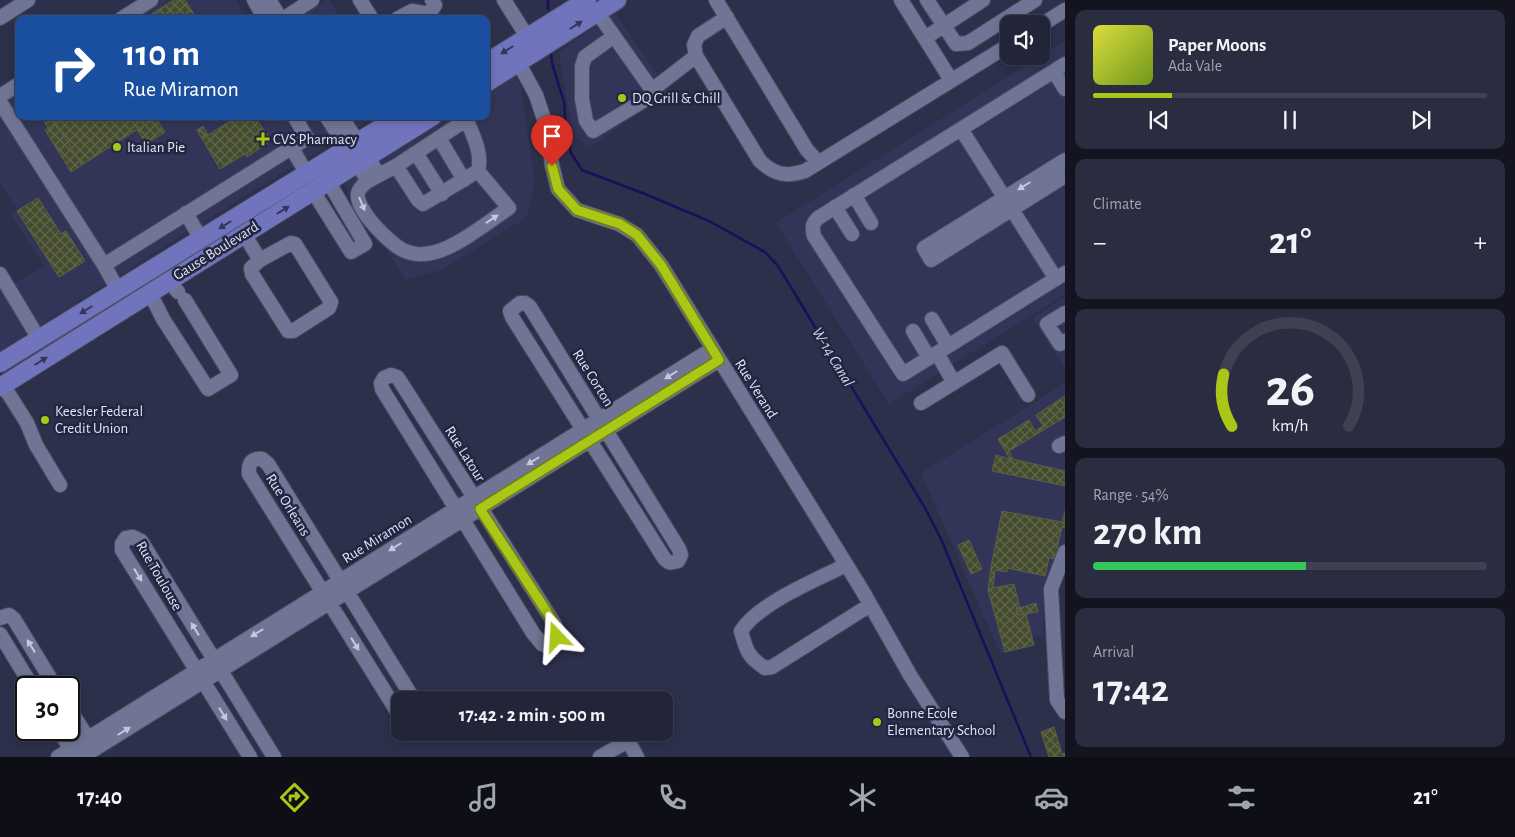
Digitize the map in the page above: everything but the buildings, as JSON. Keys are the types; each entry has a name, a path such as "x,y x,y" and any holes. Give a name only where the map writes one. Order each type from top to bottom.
{"main road":[{"path":"490,61 532,44 592,6 616,0"},
{"path":"490,80 518,62 532,44"},
{"name":"Gause Boulevard","path":"2,386 150,293 177,291 209,256 244,234 310,182 328,181 395,120"},
{"name":"Gause Boulevard","path":"0,363 201,239 310,182 357,153 425,120"},
{"path":"201,239 209,256"}],"street":[{"path":"2,14 28,0"},
{"path":"127,15 151,0"},
{"path":"254,0 263,15"},
{"path":"269,0 279,15"},
{"path":"288,15 312,0"},
{"path":"360,0 369,15"},
{"path":"504,0 532,44"},
{"path":"716,0 807,150 818,162"},
{"path":"901,0 951,80"},
{"path":"928,0 956,44 968,43 1035,0"},
{"path":"925,38 983,0"},
{"path":"592,6 652,90"},
{"path":"1050,19 1065,10"},
{"path":"404,15 412,11 431,11"},
{"path":"727,17 698,36 694,44 696,56 760,162 770,171 783,174 805,171 1000,50"},
{"path":"614,36 585,57 582,66 582,99 586,121 593,131 648,98 652,90 696,56"},
{"name":"Rue Verand","path":"518,62 536,95 546,128 558,189 577,210 620,224 637,235 661,265 846,565 910,675 962,757"},
{"path":"961,129 1008,204 1060,276 903,374 814,236 813,223 854,195 1059,68 1065,89"},
{"path":"0,96 15,87"},
{"path":"0,102 118,290"},
{"path":"104,265 307,138 296,120"},
{"path":"329,120 357,153 373,178"},
{"path":"343,120 357,153"},
{"path":"462,120 439,138 361,187 358,194 359,203 371,221 391,242 406,251 424,254 442,250 508,208 478,171"},
{"path":"396,166 418,200 423,204 478,171 480,164 479,151 466,120"},
{"path":"439,138 464,180"},
{"path":"291,148 351,252 365,244 328,181"},
{"path":"416,153 442,194"},
{"path":"927,254 1008,204 1065,160"},
{"path":"1008,204 1065,176"},
{"path":"854,195 871,223"},
{"path":"835,207 852,234"},
{"path":"186,213 201,239"},
{"path":"244,234 260,260"},
{"path":"291,243 295,244 331,302 329,308 293,331 288,331 252,274 251,268 260,260 291,243"},
{"path":"0,274 40,339"},
{"path":"150,293 163,319 208,390 231,375 177,291"},
{"name":"Rue Corton","path":"520,303 525,303 530,307 680,549 681,555 678,561 667,562 664,558 586,436 512,317 510,311 520,303"},
{"path":"1065,313 1047,324 1060,344 1065,342"},
{"path":"932,319 938,352 954,382"},
{"path":"913,331 938,352"},
{"path":"921,403 1002,353 1028,394"},
{"name":"Rue Miramon","path":"58,757 94,748 200,676 716,354"},
{"name":"Rue Latour","path":"391,375 397,377 400,381 554,623 557,629 557,637 552,643 547,646 542,644 533,633 460,514 382,390 381,383 384,378 391,375"},
{"path":"2,386 27,423 36,445 60,485"},
{"name":"Rue Orleans","path":"391,702 249,474 248,466 250,462 262,459 268,464 408,691"},
{"name":"Rue Toulouse","path":"250,757 122,550 122,544 126,538 133,537 141,541 274,757"},
{"path":"1065,552 1061,572 1051,589 1057,700 1065,712"},
{"path":"846,565 777,600 747,621 741,631 745,646 752,660 765,668 772,667 870,605"},
{"path":"0,618 9,615 14,619 49,676"},
{"path":"0,634 26,676"},
{"path":"80,726 94,748"},
{"path":"67,741 76,754"},
{"path":"600,757 626,742 630,744 637,757"}],"shaded area":[{"path":"143,0 236,0 245,15 119,15"},
{"path":"329,0 338,15 305,15"},
{"path":"615,13 669,92 589,148 576,137 572,129 559,52"},
{"path":"1065,41 1065,294 889,404 776,223 1027,65 1050,65 1050,50"},
{"path":"515,77 521,87 535,182 526,218 443,269 406,280 344,184 446,120 490,120 490,93"},
{"path":"15,82 15,120 370,120 225,208 0,351 0,264 13,284 44,266 10,213 17,209 0,183 0,91"},
{"path":"1065,297 1065,369 1032,318"},
{"path":"1065,383 1065,576 1052,573 1049,584 1043,583 1043,635 1032,637 1034,645 1000,653 921,473"}],"waterway":[{"name":"W-14 Canal","path":"548,0 548,9"},
{"name":"W-14 Canal","path":"551,54 564,102 566,130 571,153 582,170 709,221 765,252 778,266 925,508 941,539 1031,757"}],"place":[{"name":"DQ Grill & Chill","path":"622,98"},
{"name":"CVS Pharmacy","path":"263,139"},
{"name":"Italian Pie","path":"117,147"},
{"name":"Keesler Federal Credit Union","path":"45,420"},
{"name":"Bonne Ecole Elementary School","path":"877,722"}],"route":[{"path":"552,166 558,189 577,210 620,224 637,235 661,265 719,360 480,509 554,623 557,629 557,637"}]}
